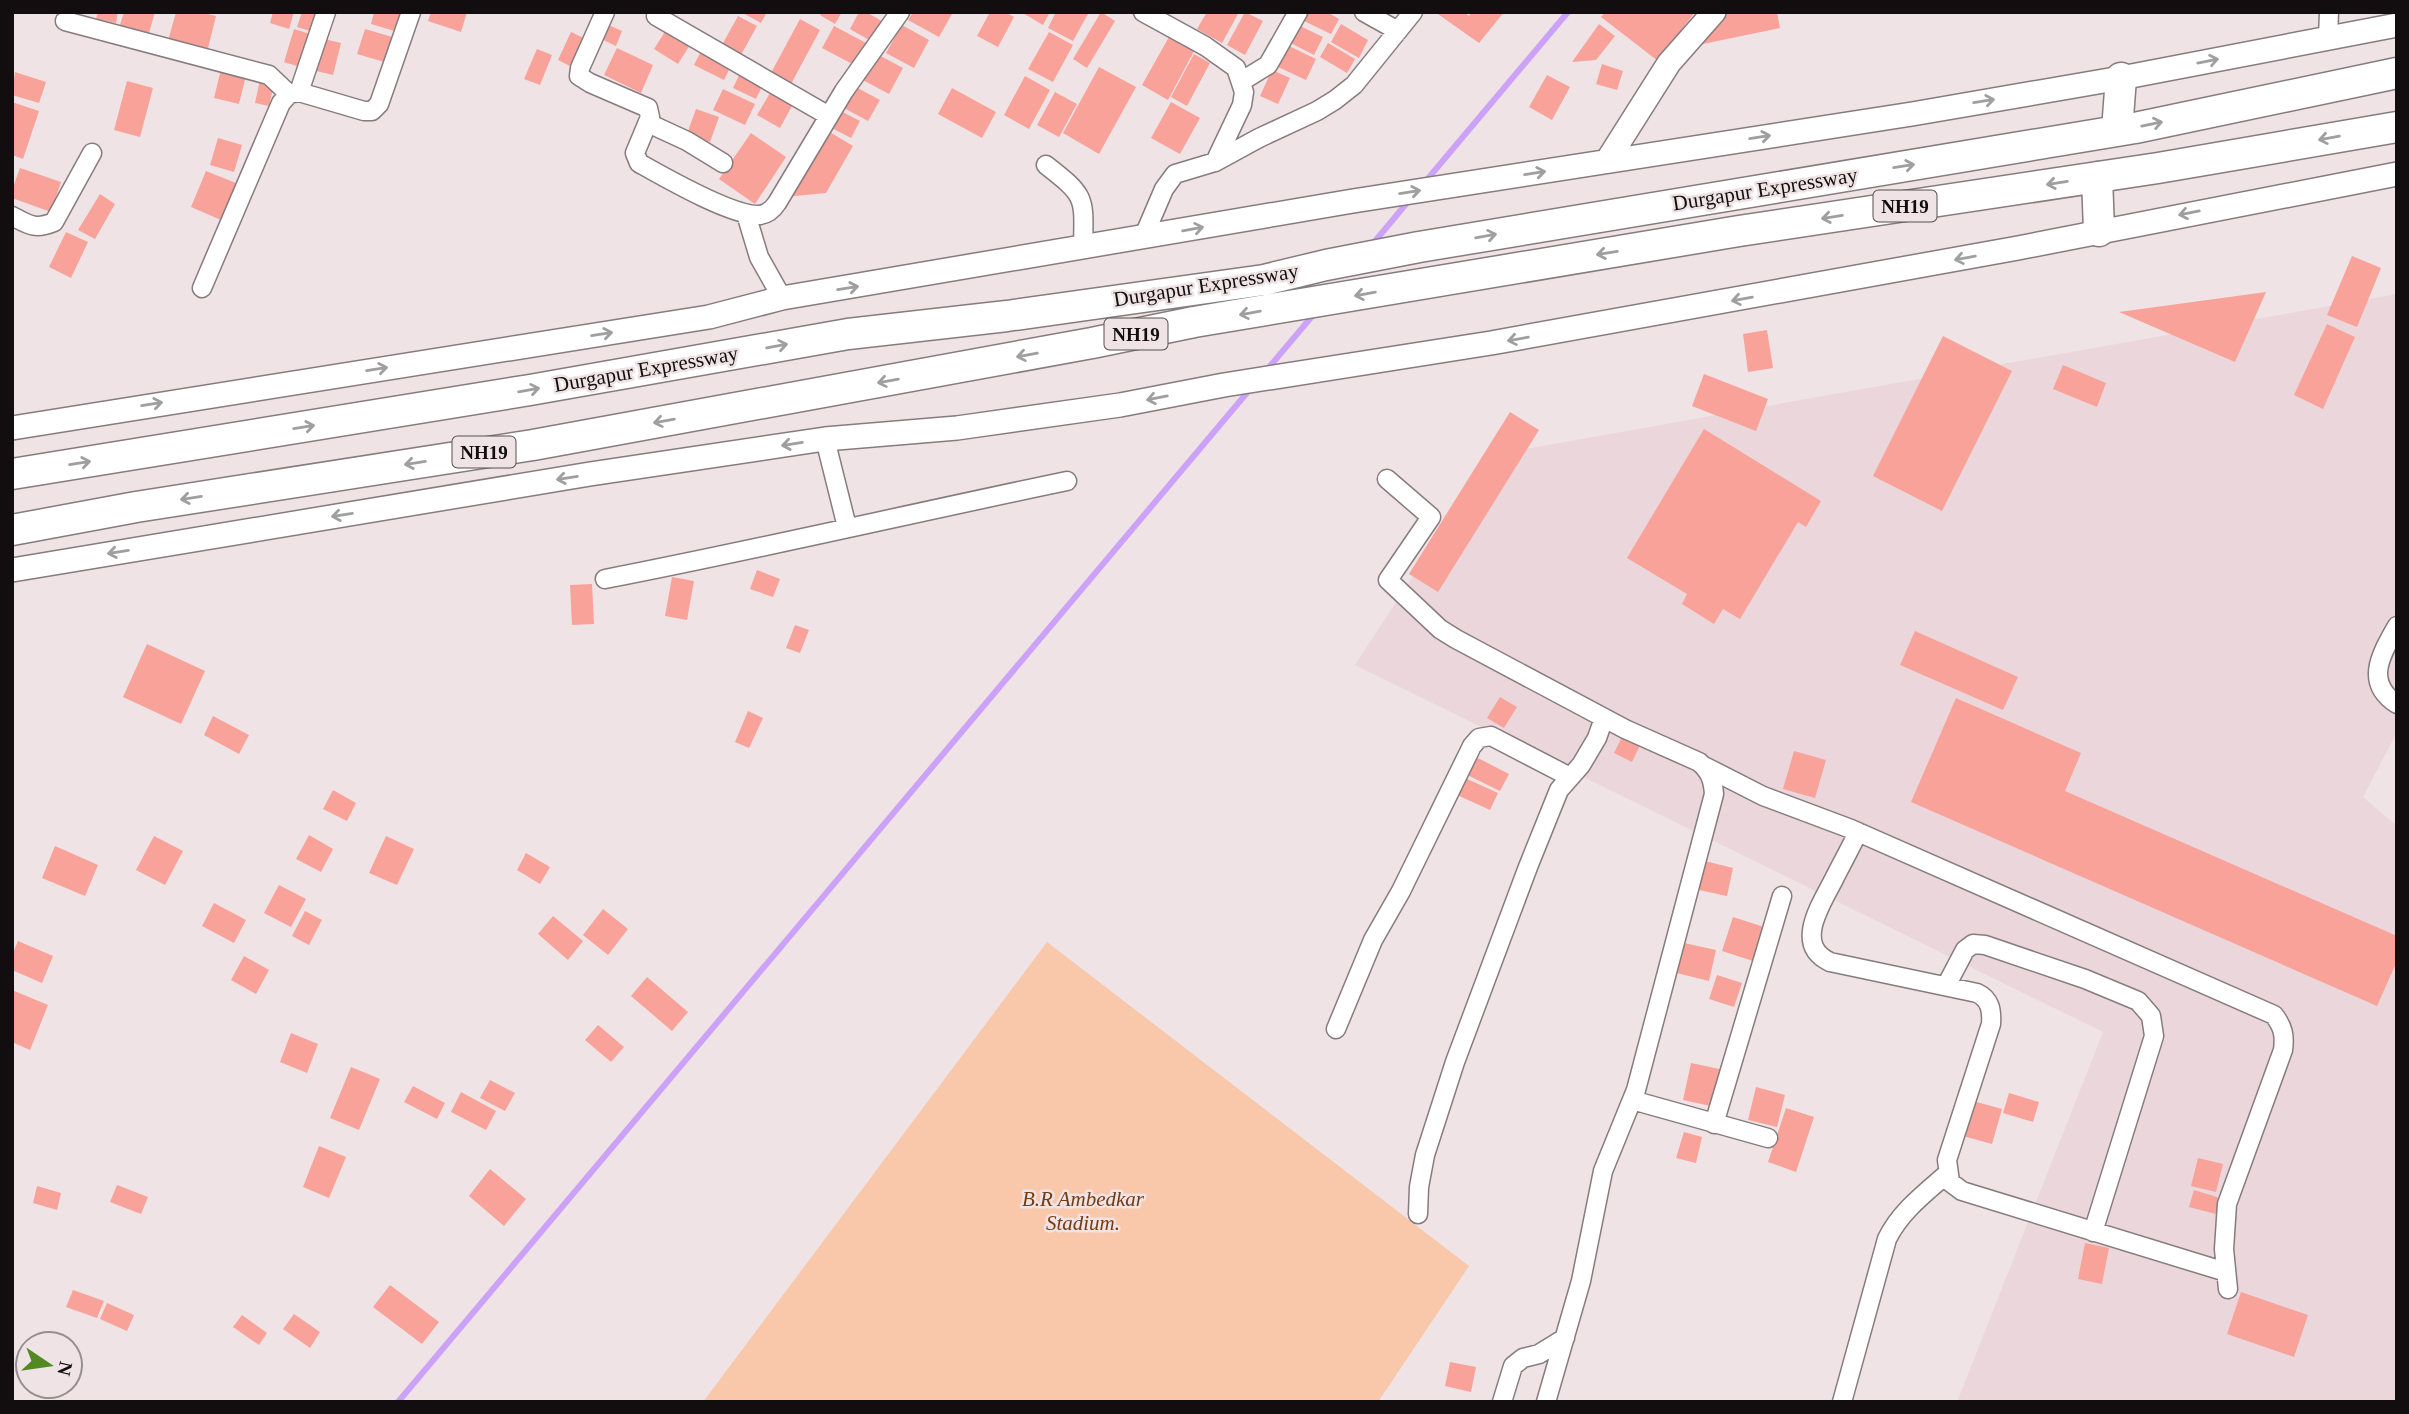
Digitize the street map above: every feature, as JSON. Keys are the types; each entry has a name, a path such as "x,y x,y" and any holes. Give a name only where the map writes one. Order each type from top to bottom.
{"highway":[{"name":"Durgapur Expressway","path":"12,474 530,390 848,334 1007,316 1264,280 1419,247 2117,130 2397,73"},
{"path":"2117,130 2122,78"},
{"name":"Durgapur Expressway","path":"12,530 135,507 546,442 1051,351 1194,322 1739,231 2096,177 2397,127"},
{"path":"2096,177 2099,231"}],"street":[{"path":"202,288 281,103 294,93 326,12"},
{"path":"65,22 257,71 268,75 294,93 372,111 379,104 411,12"},
{"path":"605,12 579,76 590,83 642,103 650,112 635,153 639,163 746,214 762,215 774,207 829,116 900,12"},
{"path":"1242,81 1268,65 1298,12"},
{"path":"1364,12 1398,31"},
{"path":"1143,237 1171,179 1182,171 1215,162 1335,100 1354,85 1413,12"},
{"path":"1607,161 1669,63 1714,12"},
{"path":"2328,37 2329,12"},
{"path":"652,13 829,116"},
{"path":"1155,15 1225,59 1236,68 1242,81 1242,105 1215,162"},
{"path":"12,428 709,317 782,298 1353,201 2122,78 2397,25"},
{"path":"648,123 687,141 723,163"},
{"path":"12,216 29,225 42,227 54,222 92,153"},
{"path":"1046,165 1076,189 1084,208 1083,248"},
{"path":"12,570 590,474 825,439 957,428 1119,405 1224,384 1565,331 2004,251 2397,174"},
{"path":"746,214 759,257 782,298"},
{"path":"825,439 847,527"},
{"path":"1387,479 1431,517 1388,580 1440,629 1604,718 1699,762 1763,796 1858,832 2274,1015 2281,1025 2283,1050 2227,1204 2224,1227 2227,1280 2093,1232 1962,1191 1950,1182 1947,1160 1991,1024 1992,1011 1983,996 1830,962 1819,957 1812,944 1814,918 1858,832"},
{"path":"606,579 1067,481"},
{"path":"2397,626 2381,654 2377,673 2383,692 2397,704"},
{"path":"1418,1214 1419,1187 1425,1155 1455,1062 1551,808 1559,790 1589,753 1604,718"},
{"path":"1336,1029 1373,940 1479,738 1491,737 1570,777"},
{"path":"1546,1402 1581,1281 1603,1171 1632,1100 1714,794 1713,779 1706,767"},
{"path":"1714,1124 1782,896"},
{"path":"1946,986 1965,950 1973,944 1985,945 2085,979 2138,1001 2151,1016 2154,1036 2093,1232"},
{"path":"1632,1100 1768,1138"},
{"path":"1842,1402 1887,1239 1893,1226 1948,1173"},
{"path":"1502,1402 1516,1361 1539,1354 1565,1338"}],"shaded area":[{"path":"2397,294 2397,732 2363,797 2397,826 2397,1402 1957,1402 2103,1032 1355,665 1492,455"}],"green space":[{"name":"B.R Ambedkar Stadium.","path":"1047,942 1469,1266 1378,1402 703,1402"}],"building":[{"path":"98,12 118,12 116,23 96,19"},
{"path":"124,12 155,12 149,33 120,25"},
{"path":"176,12 200,12 216,16 207,52 168,41"},
{"path":"273,12 294,12 289,29 270,23"},
{"path":"302,12 323,12 317,33 297,27"},
{"path":"374,12 408,12 401,33 371,24"},
{"path":"431,12 467,12 461,32 428,21"},
{"path":"741,12 767,12 761,23"},
{"path":"822,12 842,12 835,24 820,15"},
{"path":"859,12 866,12 887,24 876,44 850,29"},
{"path":"913,12 953,12 939,37 908,20"},
{"path":"990,12 1005,12 1014,17 998,47 977,36"},
{"path":"1021,12 1050,12 1043,25"},
{"path":"1056,12 1089,12 1073,41 1048,28"},
{"path":"1101,12 1115,21 1087,68 1073,59"},
{"path":"1207,12 1239,12 1222,43 1197,29"},
{"path":"1245,12 1263,21 1245,55 1227,45"},
{"path":"1304,12 1327,12 1339,19 1331,34 1300,19"},
{"path":"1435,12 1464,12 1469,16 1471,12 1504,12 1479,43"},
{"path":"1605,12 1695,12 1658,61 1601,17"},
{"path":"1724,12 1777,12 1780,28 1698,45"},
{"path":"738,16 757,26 741,55 722,45"},
{"path":"800,19 820,30 791,84 771,73"},
{"path":"602,22 622,31 616,46 595,36"},
{"path":"1296,24 1323,37 1314,55 1287,41"},
{"path":"1341,24 1368,40 1359,58 1331,42"},
{"path":"1599,24 1615,36 1596,60 1572,62"},
{"path":"669,25 693,40 678,64 654,49"},
{"path":"902,25 929,40 914,68 886,53"},
{"path":"834,26 870,45 858,67 822,48"},
{"path":"294,29 313,35 303,68 284,62"},
{"path":"365,29 399,39 391,64 357,54"},
{"path":"571,32 590,41 576,69 558,60"},
{"path":"1049,32 1073,45 1053,82 1028,69"},
{"path":"1169,37 1194,51 1168,100 1142,85"},
{"path":"320,38 341,43 333,75 312,70"},
{"path":"1328,43 1355,59 1347,73 1320,57"},
{"path":"1287,45 1316,59 1306,80 1276,66"},
{"path":"703,47 733,62 724,80 694,65"},
{"path":"617,48 653,65 641,93 604,75"},
{"path":"537,49 552,55 540,85 524,79"},
{"path":"875,53 903,68 889,94 861,79"},
{"path":"1194,54 1210,63 1187,106 1171,97"},
{"path":"1602,64 1623,71 1617,90 1596,84"},
{"path":"222,65 247,71 239,104 214,98"},
{"path":"1099,67 1136,87 1099,154 1063,133"},
{"path":"742,69 765,80 756,99 733,88"},
{"path":"1272,70 1290,78 1278,104 1260,96"},
{"path":"15,72 46,82 39,103 12,95"},
{"path":"1547,75 1570,87 1552,120 1529,107"},
{"path":"1025,76 1050,90 1029,129 1004,115"},
{"path":"260,80 274,84 269,106 255,103"},
{"path":"127,81 153,88 140,137 114,130"},
{"path":"854,86 880,100 868,121 842,107"},
{"path":"952,88 996,112 982,138 938,114"},
{"path":"723,89 755,104 745,125 713,110"},
{"path":"1055,92 1077,104 1059,137 1037,125"},
{"path":"770,93 792,106 780,128 757,115"},
{"path":"12,102 39,111 23,159 12,155"},
{"path":"1171,102 1200,118 1180,154 1151,138"},
{"path":"835,108 860,121 851,138 826,125"},
{"path":"696,109 719,117 710,142 687,134"},
{"path":"823,128 853,146 826,193 784,197"},
{"path":"751,133 786,157 755,204 719,179"},
{"path":"218,138 242,145 234,172 210,165"},
{"path":"20,168 61,182 51,212 12,198"},
{"path":"206,171 236,183 221,220 191,207"},
{"path":"100,194 115,204 95,239 78,230"},
{"path":"66,232 88,242 71,278 49,267"},
{"path":"2352,256 2381,268 2357,327 2327,315"},
{"path":"2266,292 2235,362 2119,312"},
{"path":"2327,324 2355,337 2323,409 2294,395"},
{"path":"1767,330 1773,368 1748,372 1743,334"},
{"path":"1943,336 2012,371 1942,511 1873,476"},
{"path":"2063,365 2106,383 2097,407 2053,389"},
{"path":"1704,374 1768,399 1756,431 1692,406"},
{"path":"1510,412 1539,430 1438,592 1409,574"},
{"path":"1704,429 1821,501 1806,527 1798,522 1740,619 1723,609 1714,624 1682,604 1687,594 1627,558"},
{"path":"757,570 780,579 773,597 750,589"},
{"path":"672,577 694,581 687,620 665,616"},
{"path":"592,584 594,624 572,625 570,585"},
{"path":"795,625 809,630 800,653 786,648"},
{"path":"1915,631 2018,677 2003,710 1900,665"},
{"path":"147,644 205,671 181,724 123,697"},
{"path":"1500,697 1517,707 1504,728 1487,718"},
{"path":"1956,698 2081,753 2065,791 2397,936 2397,961 2377,1006 1911,802"},
{"path":"748,711 763,718 749,748 735,742"},
{"path":"213,716 249,735 239,754 204,735"},
{"path":"1625,731 1643,739 1632,762 1614,753"},
{"path":"1794,751 1826,760 1815,798 1783,789"},
{"path":"1472,755 1509,774 1500,791 1463,773"},
{"path":"1465,778 1498,793 1490,810 1457,795"},
{"path":"333,790 356,803 347,821 323,809"},
{"path":"309,835 333,849 321,872 296,859"},
{"path":"154,836 183,851 165,885 136,870"},
{"path":"386,836 414,849 397,885 369,873"},
{"path":"55,846 98,865 85,896 42,878"},
{"path":"526,853 550,867 540,884 517,870"},
{"path":"1705,861 1733,868 1727,896 1699,890"},
{"path":"279,885 306,899 291,927 264,913"},
{"path":"214,903 246,920 234,943 202,926"},
{"path":"603,909 628,929 608,955 583,935"},
{"path":"305,911 322,920 309,945 292,936"},
{"path":"553,916 583,941 568,960 538,934"},
{"path":"1733,917 1764,927 1753,961 1722,951"},
{"path":"18,941 53,956 42,983 12,970 12,955"},
{"path":"1684,943 1716,950 1709,981 1677,973"},
{"path":"244,956 269,970 256,994 231,980"},
{"path":"1717,975 1742,983 1734,1007 1709,999"},
{"path":"647,977 688,1012 672,1031 631,996"},
{"path":"12,990 48,1005 30,1050 12,1042"},
{"path":"598,1025 624,1047 611,1062 585,1040"},
{"path":"291,1033 318,1044 307,1073 280,1062"},
{"path":"1691,1063 1724,1070 1715,1107 1683,1100"},
{"path":"351,1067 380,1079 359,1130 330,1118"},
{"path":"490,1080 515,1093 505,1111 480,1098"},
{"path":"413,1086 445,1103 437,1119 404,1102"},
{"path":"1756,1087 1785,1095 1777,1127 1748,1120"},
{"path":"461,1092 496,1111 486,1130 451,1112"},
{"path":"2009,1093 2039,1102 2033,1122 2003,1113"},
{"path":"1973,1101 2002,1109 1992,1144 1963,1136"},
{"path":"1786,1108 1814,1117 1796,1172 1768,1162"},
{"path":"1684,1132 1702,1137 1696,1163 1676,1158"},
{"path":"319,1146 346,1157 329,1198 303,1187"},
{"path":"2198,1158 2223,1164 2216,1192 2191,1186"},
{"path":"490,1169 526,1199 504,1226 469,1196"},
{"path":"117,1185 148,1197 141,1214 110,1202"},
{"path":"37,1186 61,1193 57,1210 33,1203"},
{"path":"2194,1190 2220,1198 2216,1214 2189,1207"},
{"path":"2085,1243 2109,1248 2102,1284 2078,1279"},
{"path":"390,1285 439,1322 422,1344 373,1307"},
{"path":"73,1290 104,1301 97,1318 66,1307"},
{"path":"2241,1292 2308,1315 2294,1357 2227,1334"},
{"path":"107,1303 134,1315 127,1331 100,1319"},
{"path":"294,1314 320,1332 310,1348 283,1329"},
{"path":"242,1315 267,1333 259,1345 233,1327"},
{"path":"1450,1362 1476,1367 1471,1392 1445,1386"}],"waterway":[{"path":"1425,182 1568,12"},
{"path":"1371,246 1411,198"},
{"path":"1265,372 1314,314"},
{"path":"398,1402 1251,388"}]}
